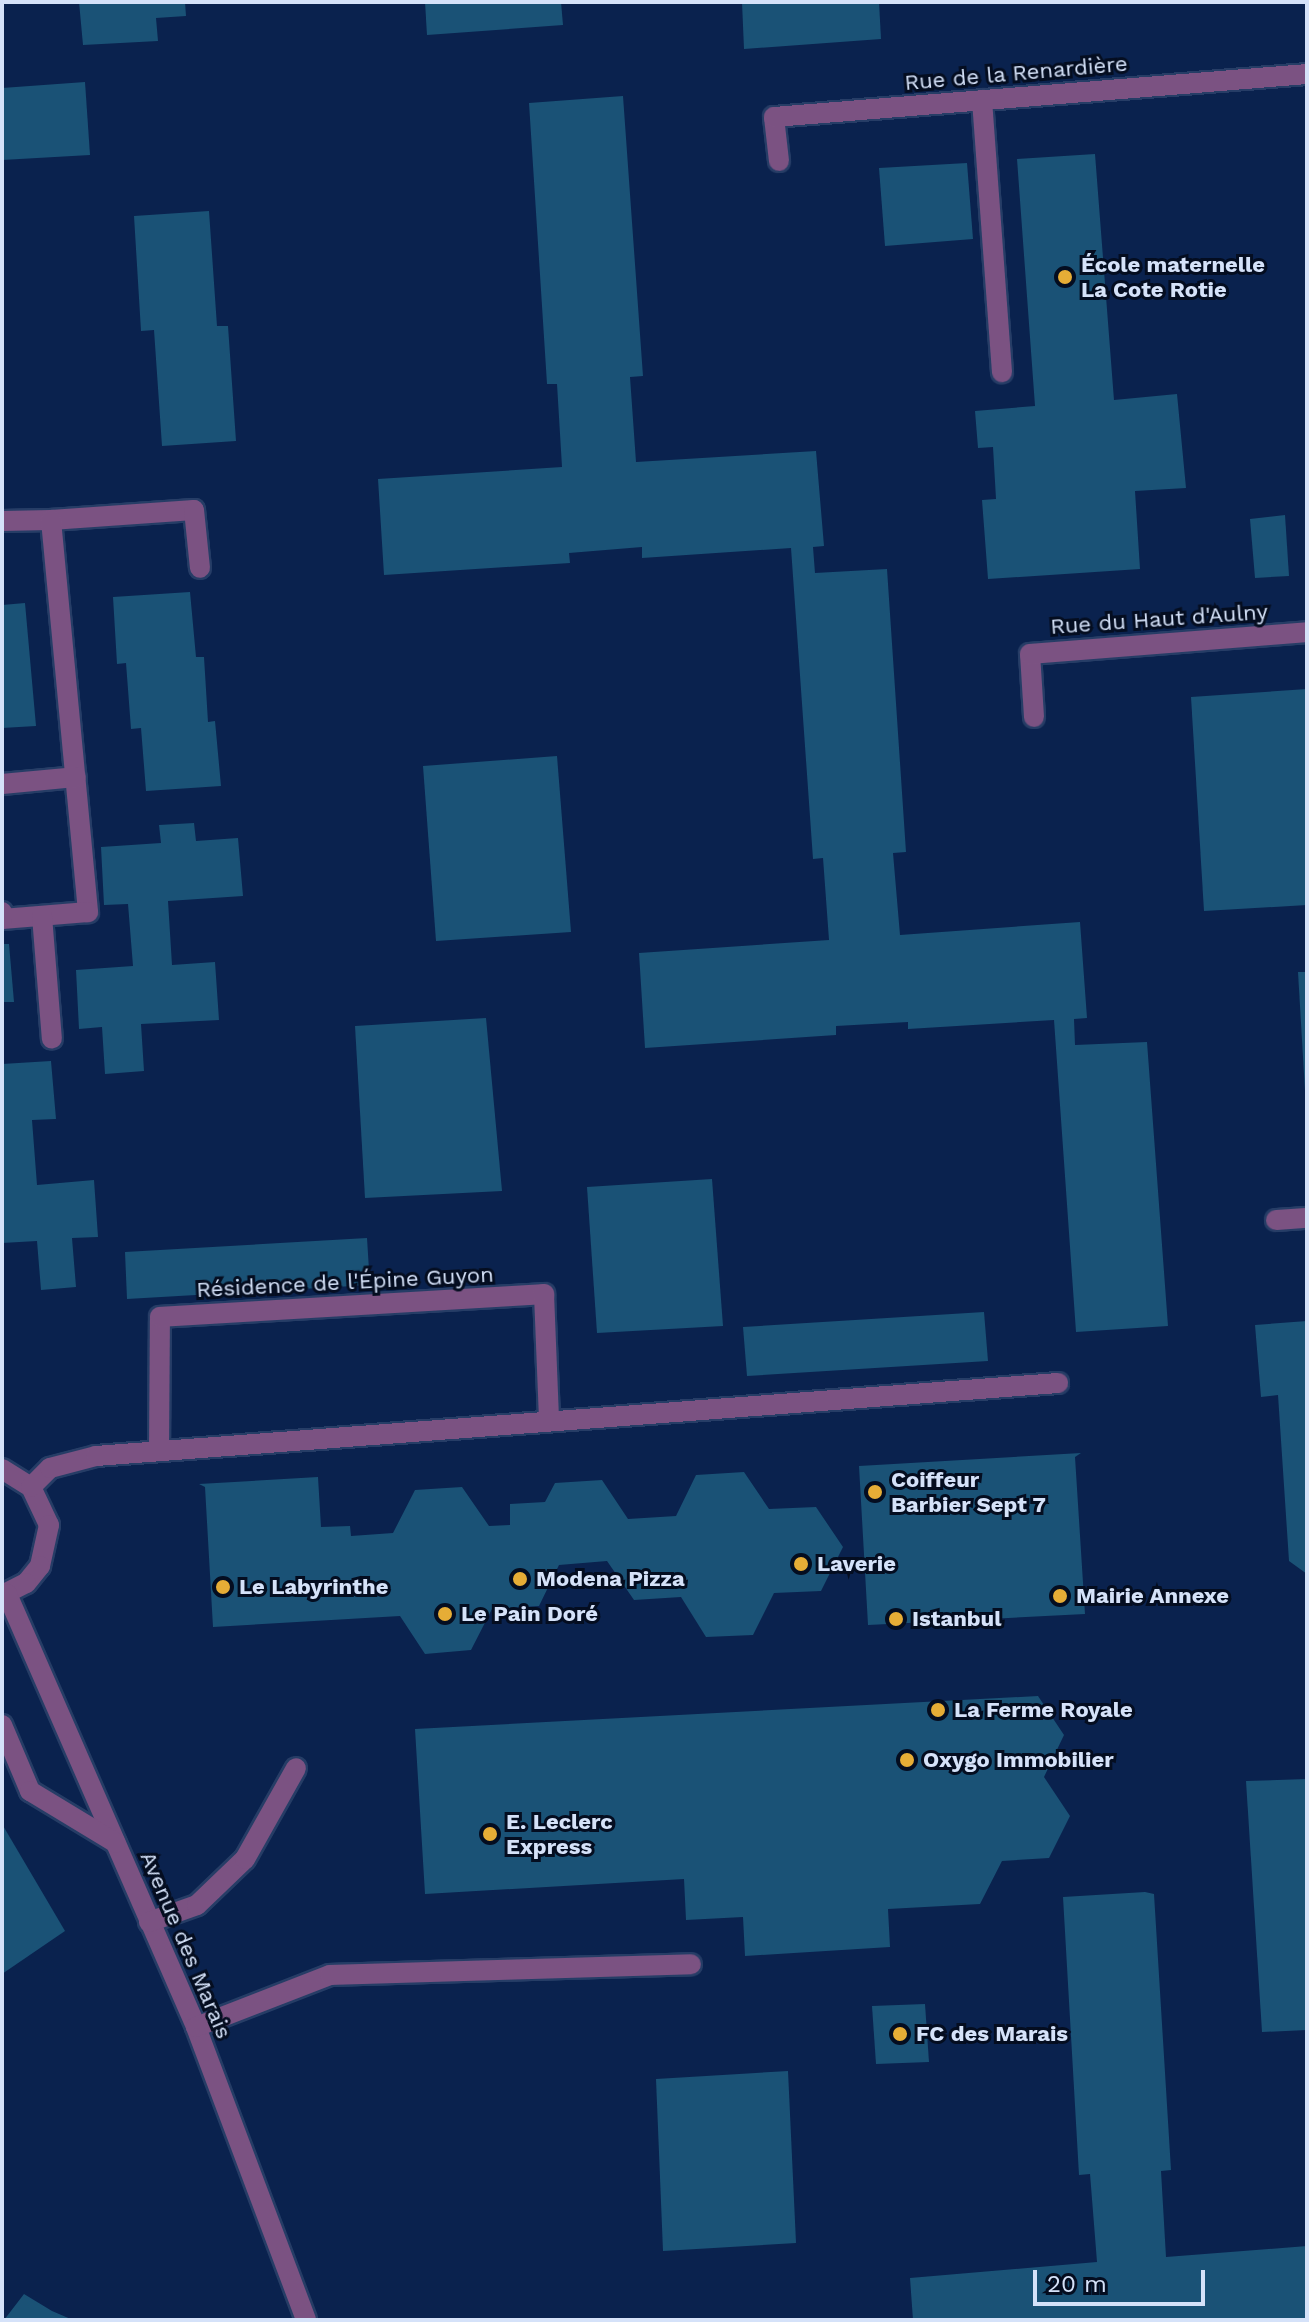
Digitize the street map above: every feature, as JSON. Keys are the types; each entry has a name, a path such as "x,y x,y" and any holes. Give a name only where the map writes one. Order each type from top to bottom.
{"street":[{"name":"Rue de la Renardière","path":"779,161 774,117 1307,74"},
{"path":"982,100 1002,372"},
{"path":"2,521 194,510 200,568"},
{"path":"2,912 2,919 88,912 51,520"},
{"name":"Rue du Haut d'Aulny","path":"1034,717 1030,654 1307,632"},
{"path":"2,784 76,777"},
{"path":"42,916 52,1039"},
{"path":"1276,1220 1307,1218"},
{"name":"Résidence de l'Épine Guyon","path":"159,1451 160,1317 544,1294 549,1418"},
{"path":"2,1469 31,1487 50,1468 96,1456 549,1418 1058,1383"},
{"name":"Avenue des Marais","path":"31,1487 49,1525 47,1546 40,1566 5,1595 196,2027 306,2320"},
{"path":"2,1725 30,1791 116,1843"},
{"path":"149,1922 197,1905 245,1859 296,1768"},
{"path":"196,2027 330,1975 691,1964"}],"building":[{"path":"79,2 185,2 186,16 156,18 158,41 83,45"},
{"path":"425,2 561,2 563,25 427,35"},
{"path":"742,2 879,2 881,39 744,49"},
{"path":"85,82 90,155 2,160 2,88"},
{"path":"623,96 643,376 630,377 636,462 816,451 824,546 813,547 815,573 887,569 906,852 893,853 900,935 1080,922 1087,1018 1074,1019 1075,1045 1147,1042 1168,1326 1076,1332 1054,1020 908,1029 908,1022 836,1026 836,1035 645,1048 639,953 829,940 823,858 813,859 791,548 642,558 642,547 569,553 570,563 384,575 378,479 562,467 557,384 547,384 529,103"},
{"name":"École maternelle La Cote Rotie","path":"1095,154 1114,400 1177,394 1186,488 1135,491 1140,569 988,579 982,500 996,499 993,447 978,448 975,411 1035,406 1017,159"},
{"path":"967,163 973,239 885,246 879,168"},
{"path":"209,211 217,326 228,326 236,441 162,446 154,330 141,331 134,216"},
{"path":"1285,515 1289,576 1255,578 1250,519"},
{"path":"190,592 196,657 204,657 208,722 215,721 221,786 146,791 141,728 131,729 126,663 117,664 113,597"},
{"path":"25,603 36,726 2,728 2,605"},
{"path":"1307,689 1307,905 1204,911 1191,697"},
{"path":"557,756 571,932 436,941 423,766"},
{"path":"194,823 196,841 238,838 243,896 168,901 172,965 215,962 219,1020 141,1024 144,1071 105,1074 102,1027 79,1029 76,970 133,966 128,904 104,905 101,847 161,843 159,825"},
{"path":"2,944 9,944 14,1002 2,1002"},
{"path":"1298,972 1307,972 1307,1091 1305,1091"},
{"path":"486,1018 502,1191 365,1198 355,1026"},
{"path":"51,1061 56,1119 32,1120 37,1185 94,1180 98,1237 72,1238 76,1287 41,1290 37,1241 2,1243 2,1064"},
{"path":"712,1179 723,1326 597,1333 587,1187"},
{"path":"367,1238 370,1285 127,1299 125,1252"},
{"path":"984,1312 988,1361 747,1376 743,1327"},
{"path":"1307,1321 1307,1574 1289,1561 1278,1395 1261,1397 1255,1325"},
{"path":"1081,1453 1075,1457 1085,1614 868,1625 859,1466"},
{"path":"744,1472 769,1509 816,1507 843,1547 821,1591 774,1593 753,1635 706,1637 681,1597 634,1600 607,1561 559,1565 539,1606 492,1609 471,1650 425,1654 400,1616 213,1627 205,1487 199,1484 318,1477 321,1527 350,1526 351,1536 393,1533 415,1490 462,1487 489,1526 510,1525 510,1504 545,1502 555,1483 602,1480 628,1519 676,1516 696,1475"},
{"path":"1038,1696 1064,1735 1044,1777 1070,1816 1049,1858 1002,1861 980,1904 888,1909 890,1947 745,1956 743,1917 686,1920 684,1879 425,1894 415,1729"},
{"path":"1307,1779 1307,2030 1262,2032 1246,1781"},
{"path":"2,1824 65,1931 2,1974"},
{"path":"1154,1894 1171,2170 1161,2171 1166,2257 1307,2246 1307,2320 913,2320 910,2278 1097,2262 1090,2174 1079,2175 1063,1897"},
{"name":"FC des Marais","path":"925,2004 929,2062 876,2064 872,2006"},
{"path":"788,2071 796,2243 663,2251 656,2079"},
{"path":"24,2294 52,2311 73,2320 4,2320"}],"place":[{"name":"École maternelle La Cote Rotie","path":"1065,277"},
{"name":"Coiffeur Barbier Sept 7","path":"875,1492"},
{"name":"Laverie","path":"801,1564"},
{"name":"Modena Pizza","path":"520,1579"},
{"name":"Le Labyrinthe","path":"223,1587"},
{"name":"Mairie Annexe","path":"1060,1596"},
{"name":"Le Pain Doré","path":"445,1614"},
{"name":"Istanbul","path":"896,1619"},
{"name":"La Ferme Royale","path":"938,1710"},
{"name":"Oxygo Immobilier","path":"907,1760"},
{"name":"E. Leclerc Express","path":"490,1834"},
{"name":"FC des Marais","path":"900,2034"}]}
